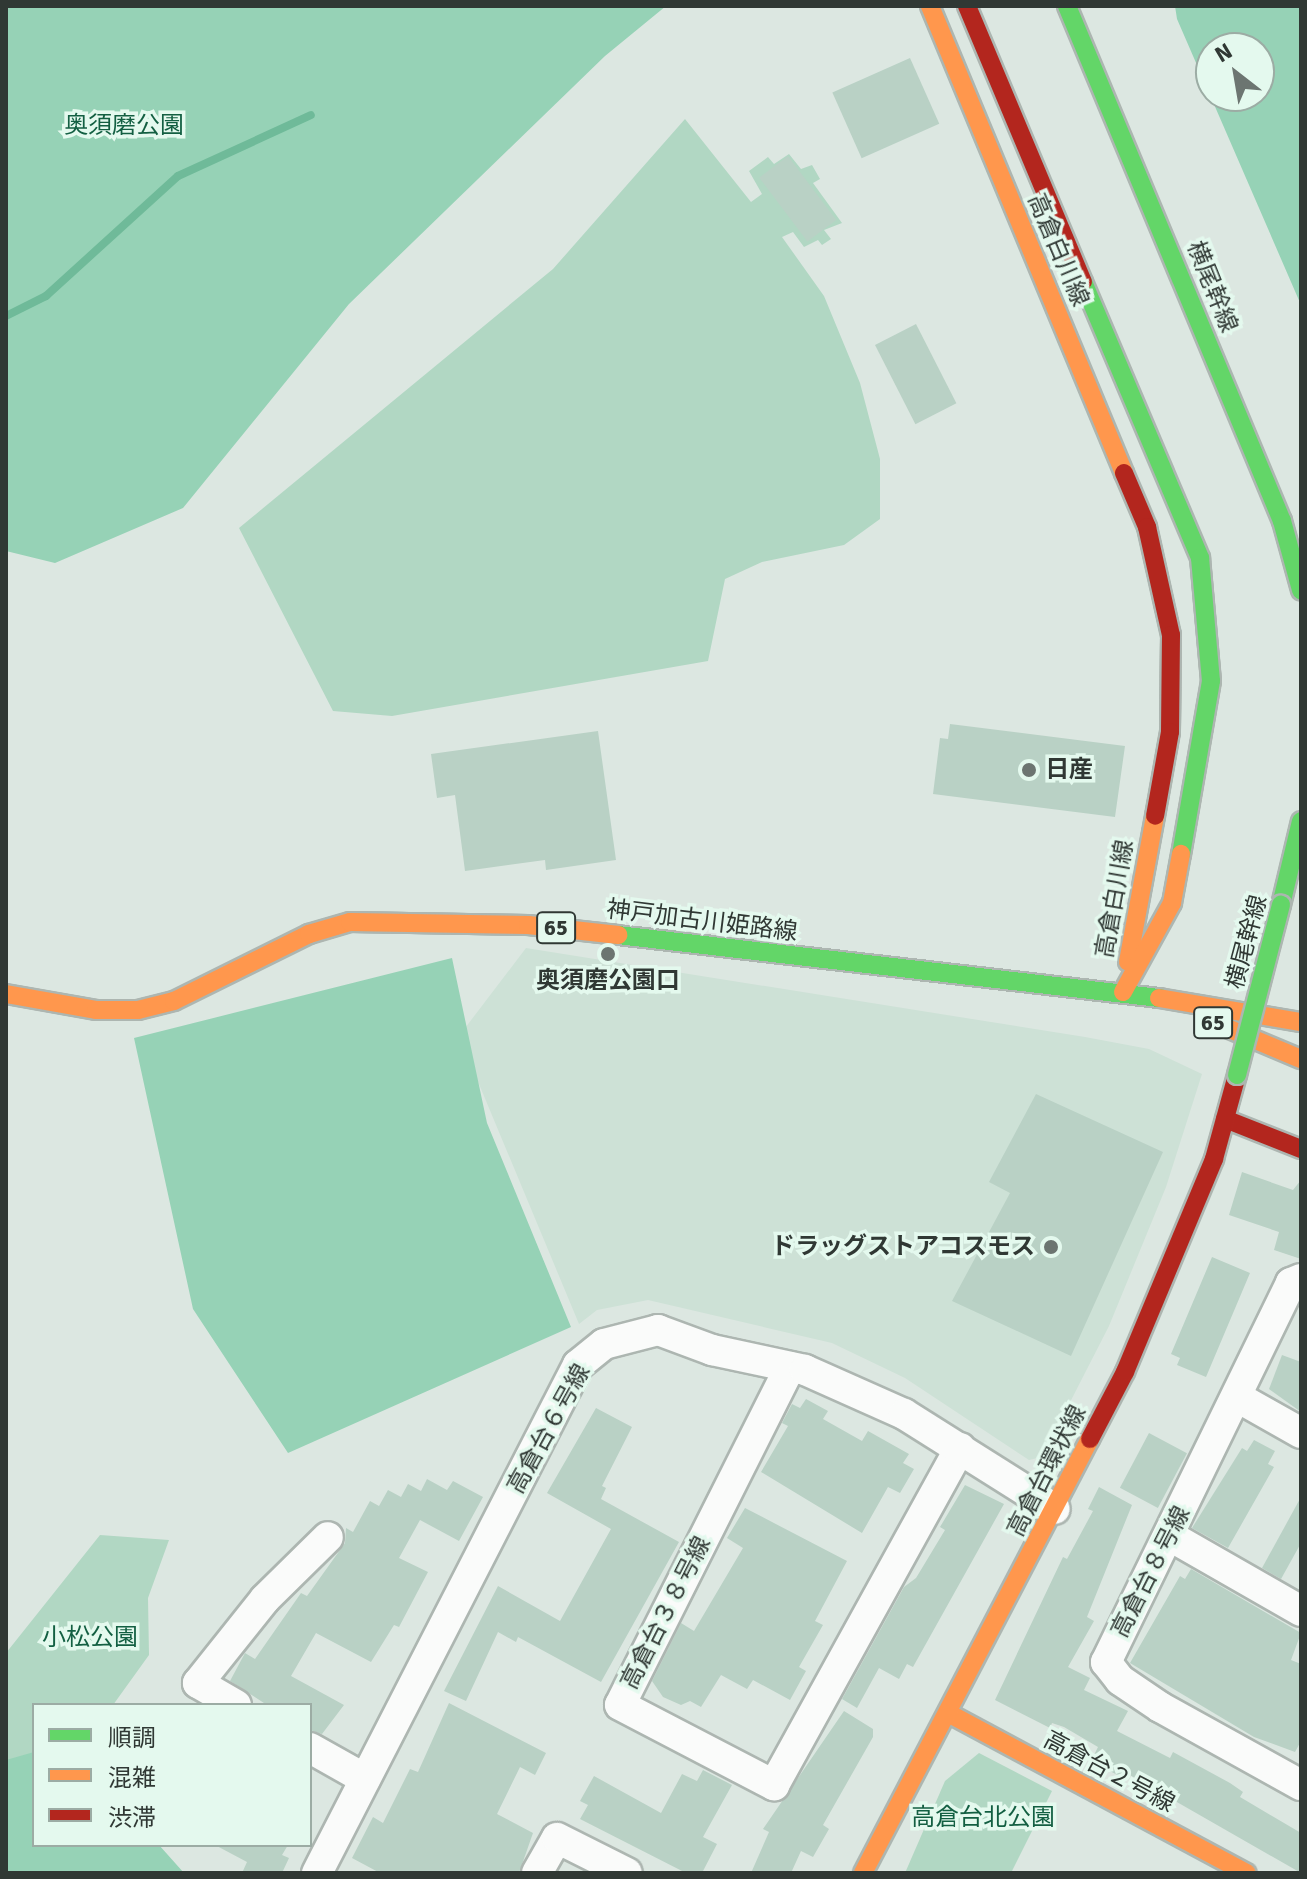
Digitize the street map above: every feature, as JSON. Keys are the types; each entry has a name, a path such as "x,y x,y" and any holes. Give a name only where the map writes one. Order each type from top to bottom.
{"street":[{"name":"高倉白川線","path":"930,6 1147,527 1171,635 1170,732 1123,992"},
{"name":"高倉白川線","path":"967,6 1200,558 1211,681 1204,725 1172,903 1123,992"},
{"name":"横尾幹線","path":"1067,6 1276,507 1301,590"},
{"name":"横尾幹線","path":"1237,1075 1301,821"},
{"name":"神戸加古川姫路線","path":"6,994 96,1010 138,1010 174,1001 309,934 350,922 426,920 528,925 1123,992 1301,1022"},
{"name":"神戸加古川姫路線","path":"1123,992 1301,1059"},
{"name":"高倉台環状線","path":"863,1873 1055,1509 1170,1274 1225,1119 1237,1075"},
{"path":"1225,1119 1301,1149"},
{"name":"高倉台８号線","path":"1301,1279 1291,1283 1239,1398 1106,1662 1120,1680 1160,1707 1301,1785"},
{"name":"高倉台６号線","path":"317,1873 578,1365 604,1344 658,1330 712,1350 790,1367 904,1414 1055,1509"},
{"name":"高倉台３８号線","path":"790,1367 620,1705 774,1785 960,1448"},
{"path":"1239,1398 1301,1433"},
{"path":"1170,1536 1301,1611"},
{"path":"233,1703 198,1683 265,1599 328,1537"},
{"name":"高倉台２号線","path":"948,1713 1247,1873"},
{"path":"312,1749 365,1779"},
{"path":"537,1873 557,1838 627,1873"}],"shaded area":[{"path":"526,948 1085,1037 1149,1049 1202,1074 1166,1187 1109,1326 1042,1457 1029,1460 905,1378 832,1343 648,1300 597,1310 579,1324 459,1036"}],"green space":[{"name":"奥須磨公園","path":"6,6 666,6 605,56 349,304 183,508 55,563 6,551"},
{"path":"1175,6 1301,6 1301,305 1217,112 1275,112 1275,32 1195,32 1195,61 1177,19"},
{"path":"685,119 751,202 762,194 749,171 768,157 774,164 789,154 801,169 812,165 820,179 813,183 842,223 824,230 831,239 822,245 818,240 804,247 793,232 782,237 824,296 860,383 880,459 880,519 844,545 762,562 725,579 708,661 392,716 333,711 239,528 553,269"},
{"path":"452,958 487,1123 571,1327 288,1453 193,1309 134,1038"},
{"name":"小松公園","path":"100,1535 169,1540 148,1598 149,1655 114,1703 32,1703 32,1786 6,1768 6,1653"},
{"path":"32,1753 32,1847 161,1847 184,1873 6,1873 6,1760"},
{"name":"高倉台北公園","path":"979,1753 1052,1791 1011,1873 905,1873 945,1781"}],"building":[{"path":"910,58 939,124 862,158 832,93"},
{"path":"788,156 836,220 807,242 759,178"},
{"path":"916,324 956,403 915,424 875,345"},
{"name":"日産","path":"950,724 1125,746 1115,817 933,794 940,738 948,739"},
{"path":"598,731 616,860 546,870 545,860 465,871 455,795 437,798 431,754"},
{"name":"ドラッグストアコスモス","path":"1036,1094 1163,1152 1071,1356 952,1301 1010,1193 989,1182"},
{"path":"1242,1172 1293,1190 1301,1180 1301,1259 1274,1250 1279,1232 1229,1215"},
{"path":"1212,1257 1250,1273 1206,1377 1177,1365 1180,1358 1171,1354"},
{"path":"1282,1355 1301,1362 1301,1412 1269,1389"},
{"path":"806,1399 828,1411 823,1419 862,1441 868,1431 909,1454 903,1463 914,1469 900,1493 888,1487 862,1533 761,1472 788,1426 782,1423 792,1404 800,1408"},
{"path":"596,1408 632,1427 602,1486 606,1488 601,1499 679,1542 601,1682 518,1637 516,1642 498,1632 466,1701 444,1691 498,1586 560,1621 611,1529 547,1493"},
{"path":"1149,1433 1187,1453 1158,1508 1120,1488"},
{"path":"1254,1440 1275,1451 1268,1464 1274,1467 1228,1548 1192,1528 1242,1448 1247,1451"},
{"path":"427,1479 447,1490 453,1481 483,1497 459,1541 420,1520 399,1558 428,1572 399,1627 394,1625 371,1662 316,1633 291,1676 344,1705 322,1734 312,1731 312,1703 264,1703 230,1681 245,1653 255,1659 301,1593 307,1596 345,1543 346,1528 353,1532 370,1501 379,1506 388,1490 401,1497 408,1484 421,1491"},
{"path":"965,1485 1004,1504 913,1667 907,1664 899,1679 879,1668 857,1708 842,1699 904,1587 916,1578 945,1530 940,1527"},
{"path":"1099,1487 1132,1505 1087,1617 1094,1621 1068,1667 1090,1678 1084,1690 1128,1711 1117,1731 1170,1758 1173,1752 1230,1783 1243,1792 1240,1797 1301,1833 1301,1873 1128,1774 1125,1779 1091,1761 1098,1747 1064,1727 1052,1723 1050,1728 995,1700 1063,1557 1067,1559 1093,1511 1088,1509"},
{"path":"1301,1497 1301,1543 1281,1579 1262,1568"},
{"path":"745,1508 847,1561 815,1621 823,1625 799,1667 806,1671 790,1700 753,1680 747,1689 721,1675 701,1707 690,1701 681,1705 663,1697 652,1681 681,1623 694,1631 743,1548 727,1538"},
{"path":"1191,1569 1301,1633 1291,1660 1301,1664 1301,1741 1295,1752 1254,1737 1130,1663 1180,1576 1185,1579"},
{"path":"449,1703 546,1753 535,1775 520,1767 497,1814 533,1833 519,1873 380,1873 352,1858 373,1817 383,1823 410,1769 418,1772"},
{"path":"844,1711 873,1729 873,1737 823,1825 829,1829 813,1857 801,1851 791,1873 751,1873 769,1832 763,1829"},
{"path":"703,1770 732,1785 703,1837 717,1844 702,1873 686,1873 580,1819 588,1805 580,1801 594,1776 661,1813 682,1774 697,1781"},
{"path":"219,1847 287,1847 282,1855 289,1858 282,1873 242,1873 247,1862"}],"waterway":[{"path":"6,316 46,296 178,176 311,115"}],"traffic: fast":[{"path":"1067,6 1282,521 1301,590"},
{"path":"1083,282 1200,558 1211,681 1181,854"},
{"path":"1281,905 1301,821"},
{"path":"1237,1075 1281,905"},
{"path":"618,935 1159,998"}],"traffic: slow":[{"path":"930,6 1124,473"},
{"path":"1128,962 1155,816"},
{"path":"1123,992 1172,903 1181,854"},
{"path":"6,994 96,1010 138,1010 174,1001 309,934 350,922 528,925 618,935"},
{"path":"1159,998 1301,1022"},
{"path":"1220,1025 1301,1059"},
{"path":"863,1873 1090,1439"},
{"path":"948,1713 1247,1873"}],"traffic: jam":[{"path":"967,6 1083,282"},
{"path":"1124,473 1147,527 1171,635 1170,732 1155,816"},
{"path":"1090,1439 1125,1372 1214,1159 1237,1075"},
{"path":"1225,1119 1301,1149"}],"place":[{"name":"日産","path":"1029,770"},
{"name":"奥須磨公園口","path":"608,954"},
{"name":"ドラッグストアコスモス","path":"1051,1247"}]}
